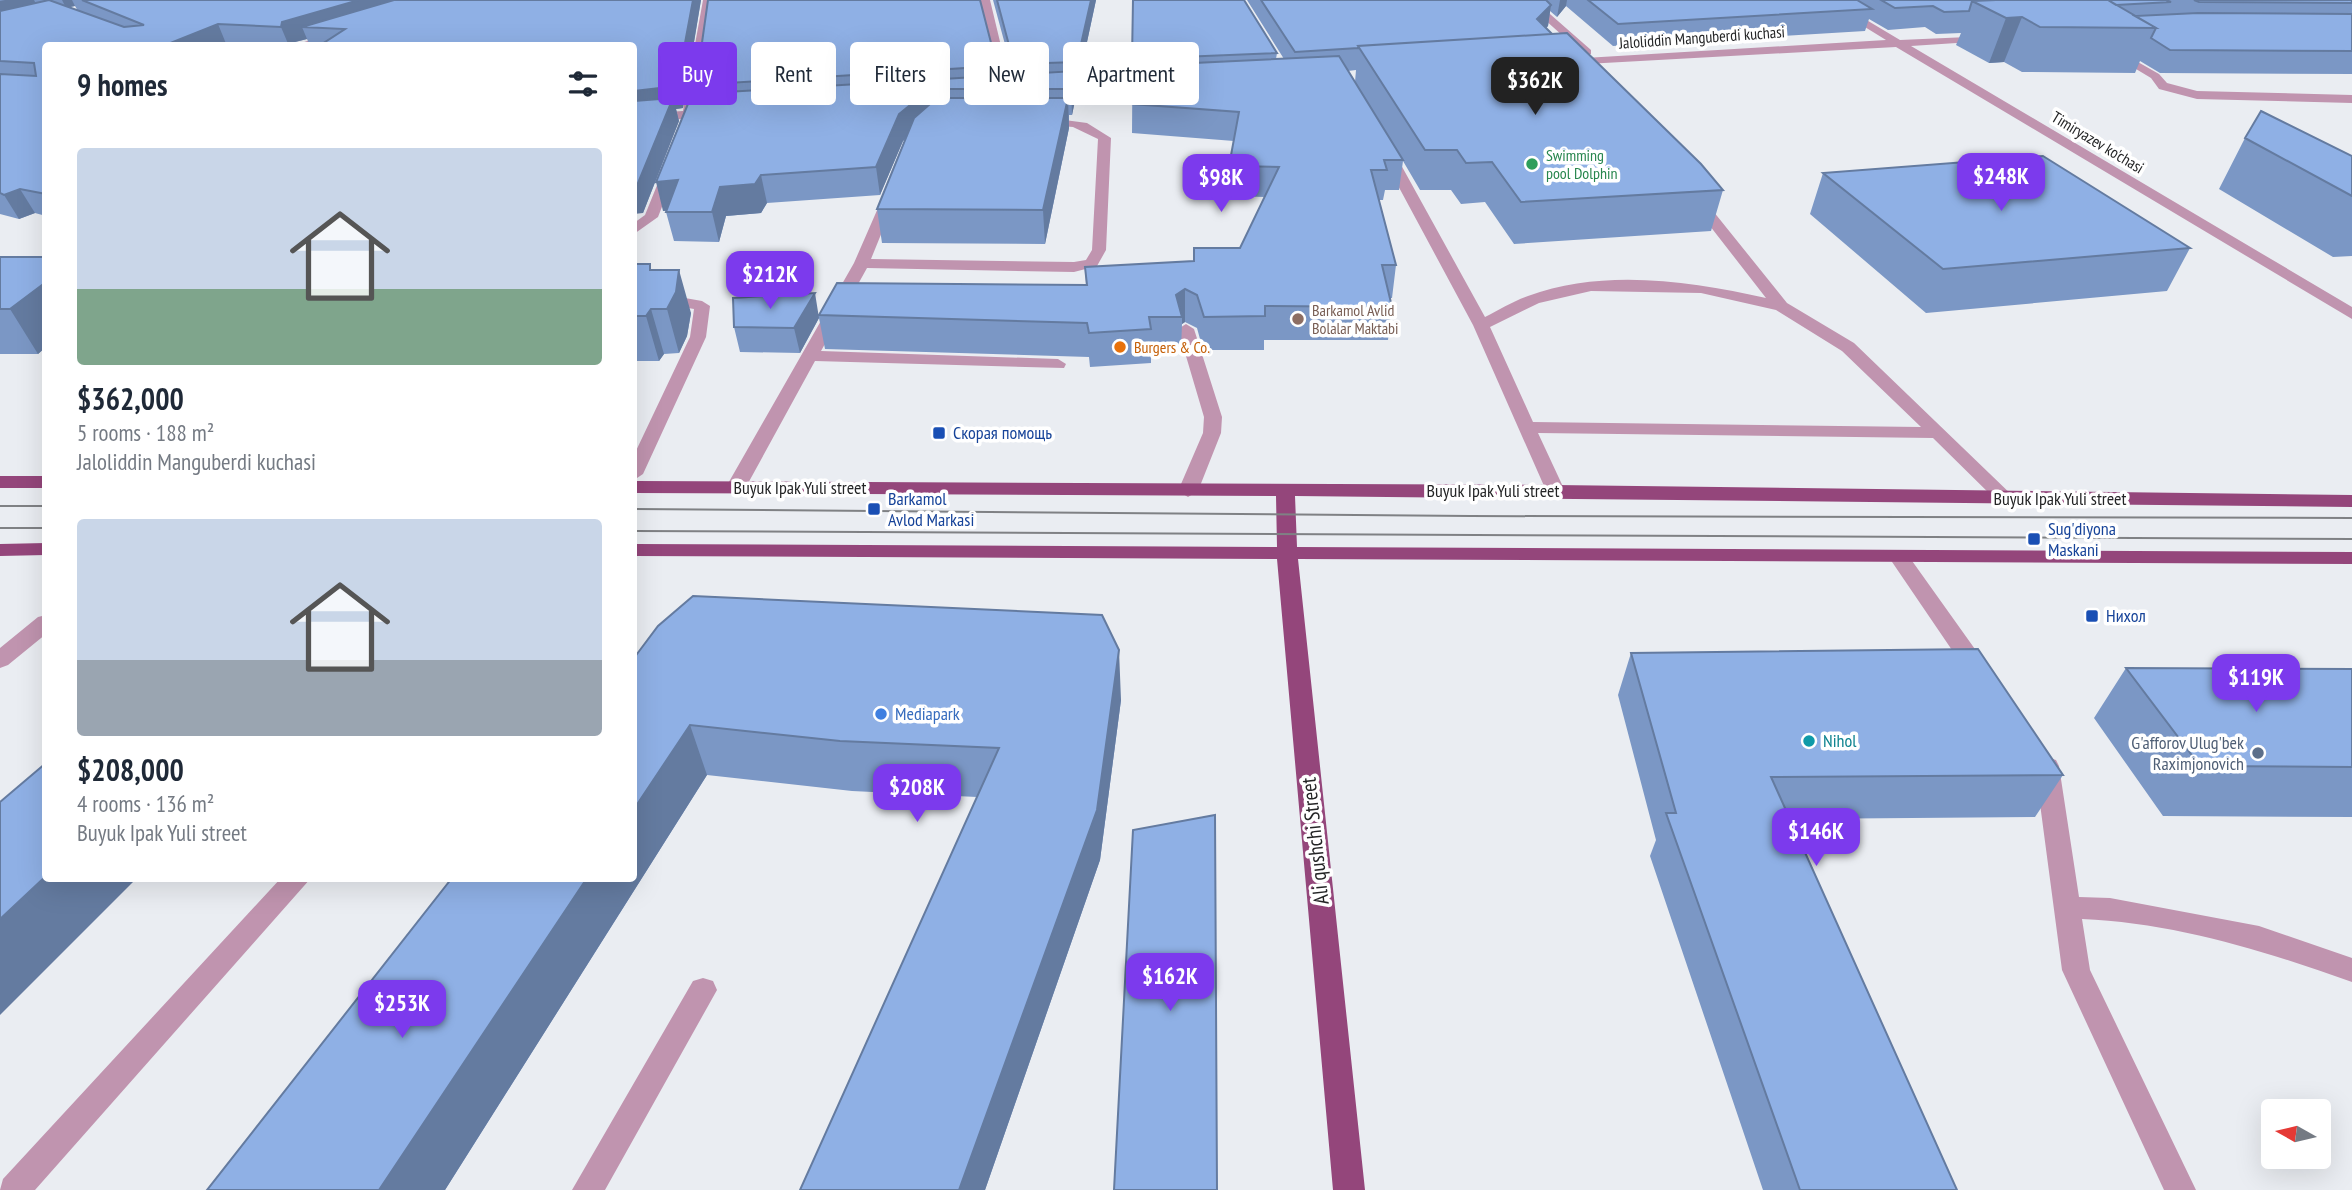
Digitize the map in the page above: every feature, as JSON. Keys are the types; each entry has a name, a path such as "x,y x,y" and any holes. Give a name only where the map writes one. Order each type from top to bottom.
{"main road":[{"path":"0,482 42,481"},
{"name":"Buyuk Ipak Yuli street","path":"637,486 1555,491 2006,499 2352,500"},
{"name":"Ali qushchi Street","path":"1285,491 1287,553 1349,1190"},
{"path":"0,550 42,549"},
{"path":"637,550 2352,558"}],"street":[{"path":"637,228 651,217 691,114 708,0"},
{"path":"985,0 999,42"},
{"path":"1528,0 1596,61"},
{"name":"Timiryazev ko'chasi","path":"1826,0 2352,314"},
{"path":"311,42 350,31"},
{"name":"Jaloliddin Manguberdi kuchasi","path":"1556,63 1894,41 2004,37"},
{"path":"2109,48 2155,76 2163,86 2197,95 2352,99"},
{"path":"637,118 732,111"},
{"path":"862,263 1074,267 1092,263 1099,250 1105,138 1087,125 1068,121 1028,121"},
{"path":"1380,138 1481,325 1555,491"},
{"path":"736,487 862,263 896,181"},
{"path":"1695,197 1781,306"},
{"path":"1481,325 1534,299 1591,286 1701,288 1781,306 1848,347 2006,499"},
{"path":"637,295 702,306 698,337 637,468"},
{"path":"1186,329 1213,417 1212,433 1188,491"},
{"path":"809,356 1058,364"},
{"path":"1527,427 1938,433"},
{"path":"1898,556 1993,690"},
{"path":"0,660 42,625"},
{"path":"2032,746 2048,768 2076,970 2180,1190"},
{"path":"14,1190 294,882"},
{"path":"2067,906 2110,909 2259,937 2352,970"},
{"path":"588,1190 704,990"}],"building":[{"path":"49,0 124,27 144,25 82,0 359,0 282,22 281,27 218,24 173,42 42,42 42,193 20,189 4,195 0,193 0,74 36,76 34,63 0,61 0,11"},
{"path":"394,0 693,0 685,42 658,42 658,88 637,91 637,42 325,42 345,29 302,27"},
{"path":"708,0 980,0 991,42 964,42 964,68 950,69 950,42 850,42 850,75 836,76 836,42 751,42 751,82 737,82 737,42 702,42"},
{"path":"997,0 1091,0 1082,42 1063,42 1063,62 1049,63 1049,42 1008,42"},
{"path":"1133,0 1244,0 1277,53 1199,56 1199,42 1132,42"},
{"path":"1261,0 1546,0 1551,5 1537,19 1552,34 1295,52"},
{"path":"1588,0 1857,0 1872,9 1618,24"},
{"path":"1881,0 1996,0 1972,1 1969,11 1944,12 1933,6 1895,8"},
{"path":"2108,0 2156,28 2040,27 2022,17 2006,18 1972,1"},
{"path":"2108,0 2166,0 2171,2 2116,5"},
{"path":"2194,0 2352,0 2352,3 2199,2"},
{"path":"2198,13 2352,14 2352,51 2170,50 2151,38 2156,28 2135,16"},
{"path":"1567,33 1701,164 1723,190 1521,202 1492,162 1466,163 1457,150 1425,150 1358,46"},
{"path":"1339,56 1403,160 1384,160 1387,170 1371,170 1396,265 1382,265 1392,307 1265,306 1265,316 1204,317 1197,295 1185,289 1176,295 1182,317 1149,317 1151,329 1089,333 1087,323 819,315 837,283 1087,285 1085,267 1194,261 1194,248 1240,248 1279,167 1229,166 1239,112 1145,105 1199,105 1199,63"},
{"path":"1063,72 1063,89 1049,89 1049,73"},
{"path":"964,78 964,89 950,89 950,79"},
{"path":"836,85 850,85 850,105 910,105 899,114 876,167 761,175 755,184 720,187 712,212 666,212 678,180 656,182 688,105 737,105 737,91 751,90 751,105 836,105"},
{"path":"950,98 964,98 964,105 1049,105 1049,98 1063,98 1063,105 1066,105 1043,210 877,209 914,118 929,105 950,105"},
{"path":"658,99 658,105 670,105 637,186 637,101"},
{"path":"2261,111 2352,156 2352,196 2245,138"},
{"path":"2043,156 2190,248 1943,269 1823,173"},
{"path":"0,257 42,257 42,285 10,309 0,309"},
{"path":"637,264 650,264 650,270 679,270 676,292 667,309 651,309 646,316 637,316"},
{"path":"815,293 794,328 734,327 733,298"},
{"path":"693,596 1102,615 1119,650 1097,810 959,1190 800,1190 999,748 840,741 690,725 637,804 637,654 658,626"},
{"path":"1978,649 2063,775 1771,777 1957,1190 1800,1190 1666,813 1676,813 1631,653"},
{"path":"2126,668 2352,669 2352,767 2200,766"},
{"path":"42,766 42,880 0,919 0,802"},
{"path":"1215,815 1217,1190 1114,1190 1133,830"},
{"path":"449,882 584,882 379,1190 207,1190"}],"tram line":[{"path":"0,506 42,506"},
{"path":"637,509 1470,516 2352,518"},
{"path":"0,528 42,528"},
{"path":"637,531 2352,539"}],"place":[{"name":"Swimming pool Dolphin","path":"1532,164"},
{"name":"Barkamol Avlid Bolalar Maktabi","path":"1298,319"},
{"name":"Burgers & Co.","path":"1120,347"},
{"name":"Скорая помощь","path":"939,433"},
{"name":"Barkamol Avlod Markasi","path":"874,509"},
{"name":"Sug'diyona Maskani","path":"2034,539"},
{"name":"Нихол","path":"2092,616"},
{"name":"Mediapark","path":"881,714"},
{"name":"Nihol","path":"1809,741"},
{"name":"G'afforov Ulug'bek Raximjonovich","path":"2258,753"}]}
